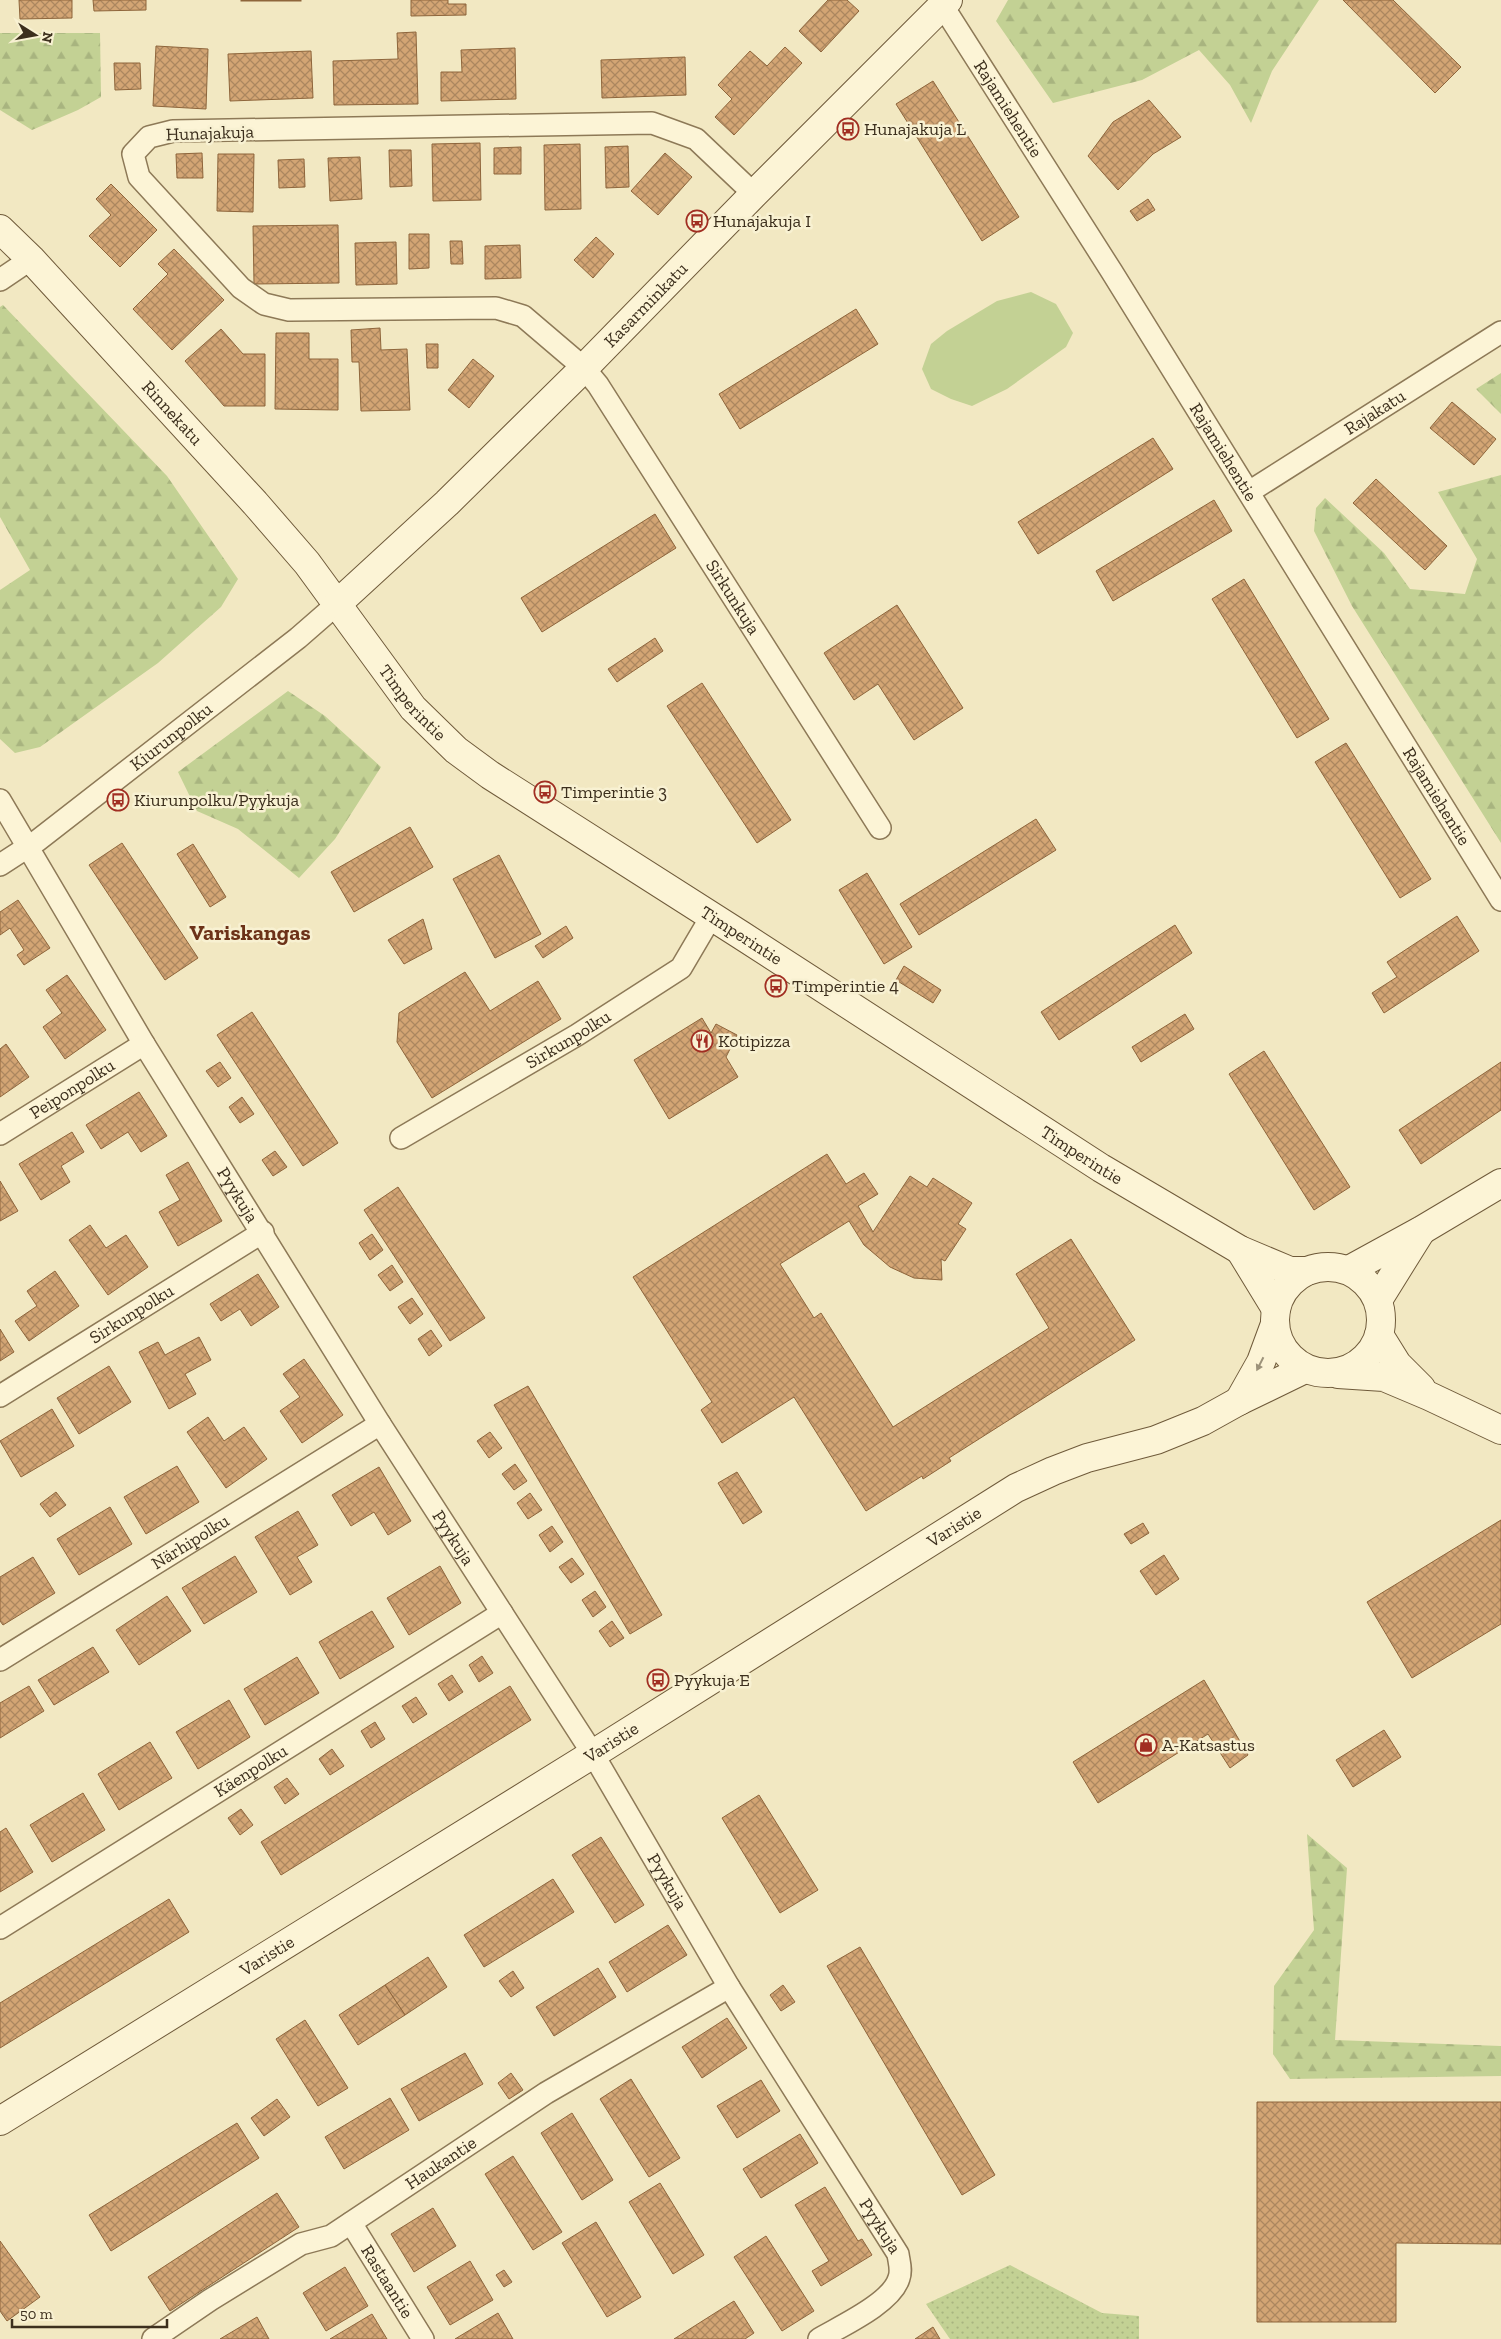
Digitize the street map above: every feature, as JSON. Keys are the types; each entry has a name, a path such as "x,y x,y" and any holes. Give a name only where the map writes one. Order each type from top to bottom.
{"street":[{"name":"Kasarminkatu","path":"337,604 447,503 584,368 943,2"},
{"name":"Rajamiehentie","path":"943,2 1501,900"},
{"name":"Hunajakuja","path":"584,368 523,316 496,308 289,310 264,304 241,288 139,177 133,154 149,137 173,131 652,123 696,139 754,194"},
{"name":"Rinnekatu","path":"0,229 31,259 255,503 307,563 337,604"},
{"path":"0,280 31,259"},
{"name":"Rajakatu","path":"1249,492 1501,332"},
{"name":"Sirkunkuja","path":"584,368 614,409 880,828"},
{"name":"Kiurunpolku","path":"0,866 28,848 298,638 337,604"},
{"name":"Timperintie","path":"337,604 413,708 456,750 490,775 1101,1168 1240,1250 1290,1271 1307,1271"},
{"name":"Pyykuja","path":"0,800 144,1044 263,1232 380,1424 593,1754 729,1987 898,2254 899,2278 882,2301 819,2339"},
{"name":"Sirkunpolku","path":"401,1138 578,1035 681,968 711,917"},
{"name":"Peiponpolku","path":"0,1134 144,1044"},
{"path":"1349,1270 1422,1230 1501,1183"},
{"path":"1378,1300 1422,1230"},
{"name":"Sirkunpolku","path":"0,1396 263,1232"},
{"name":"Timperintie","path":"1240,1250 1276,1316"},
{"path":"1318,1371 1347,1370 1362,1362 1373,1350 1379,1335 1382,1317 1378,1300 1363,1279 1349,1270 1321,1267 1307,1271 1293,1280 1282,1293 1276,1316 1279,1340 1288,1355 1318,1371 1384,1377 1501,1430"},
{"name":"Varistie","path":"1238,1400 1261,1362 1276,1316"},
{"path":"1379,1335 1397,1364 1429,1396"},
{"name":"Varistie","path":"0,2121 593,1754 1016,1488 1087,1458 1156,1440 1204,1421 1238,1400 1318,1371"},
{"name":"Närhipolku","path":"0,1660 380,1424"},
{"name":"Käenpolku","path":"0,1928 502,1613"},
{"name":"Haukantie","path":"163,2336 210,2300 301,2244 331,2236 546,2093 729,1987"},
{"name":"Rastaantie","path":"351,2223 423,2339"}],"green space":[{"path":"1008,0 1319,0 1272,71 1251,123 1230,85 1199,50 1142,80 1053,103 996,21"},
{"path":"0,33 100,33 101,97 78,110 32,130 0,110"},
{"path":"1031,292 1056,304 1073,333 1066,347 1007,389 972,406 951,399 931,389 922,369 931,344 947,331 997,301"},
{"path":"3,305 167,476 238,579 221,607 158,663 40,747 15,753 0,739 0,590 30,570 0,517 0,307"},
{"path":"1501,373 1501,414 1476,389"},
{"path":"1501,475 1501,843 1352,606 1314,531 1316,508 1325,498 1384,553 1410,589 1465,594 1477,559 1438,492"},
{"path":"288,691 325,716 381,767 335,839 299,878 238,829 197,811 178,772"},
{"path":"1307,1834 1347,1868 1335,2040 1501,2046 1501,2076 1290,2079 1273,2054 1274,1986 1314,1930"},
{"path":"1010,2265 1102,2313 1139,2316 1139,2339 950,2339 926,2304"}],"building":[{"path":"19,0 72,0 72,18 20,19"},
{"path":"93,0 146,0 146,10 94,11"},
{"path":"301,0 301,1 241,1"},
{"path":"411,0 448,0 448,4 466,4 466,15 411,16"},
{"path":"828,0 847,0 859,11 821,52 799,31"},
{"path":"1343,0 1393,0 1461,67 1435,93"},
{"path":"416,32 418,104 334,105 333,61 398,59 397,33"},
{"path":"156,46 208,49 206,109 153,106"},
{"path":"785,47 802,63 734,135 715,117 732,99 718,85 750,51 767,66"},
{"path":"515,48 516,99 441,101 441,72 462,72 461,50"},
{"path":"311,51 313,98 230,101 228,54"},
{"path":"685,57 686,95 602,98 601,60"},
{"path":"114,63 140,63 141,89 115,90"},
{"path":"933,81 1019,217 982,241 896,104"},
{"path":"1149,100 1181,137 1153,154 1118,190 1088,156 1113,122"},
{"path":"480,143 481,200 433,201 432,144"},
{"path":"580,144 581,209 545,210 544,145"},
{"path":"628,146 629,187 606,188 605,147"},
{"path":"521,147 521,174 494,174 494,148"},
{"path":"389,150 411,150 412,186 390,187"},
{"path":"202,153 203,178 177,178 176,154"},
{"path":"665,153 692,177 658,215 631,191"},
{"path":"218,154 254,154 253,212 217,211"},
{"path":"360,157 362,199 330,201 328,158"},
{"path":"304,159 305,187 279,188 278,160"},
{"path":"111,184 157,230 120,267 89,236 111,215 96,199"},
{"path":"1148,199 1155,210 1137,221 1130,211"},
{"path":"338,225 339,283 254,284 253,226"},
{"path":"409,234 429,234 429,268 409,269"},
{"path":"596,237 614,254 593,278 574,260"},
{"path":"450,241 462,241 463,264 451,264"},
{"path":"396,242 397,284 356,285 355,243"},
{"path":"520,245 521,278 485,279 485,246"},
{"path":"174,249 224,300 172,350 133,309 168,274 158,264"},
{"path":"856,309 878,344 740,429 719,394"},
{"path":"380,328 381,350 407,349 410,410 361,411 359,362 352,362 351,330"},
{"path":"221,329 243,354 265,354 265,406 224,406 185,361"},
{"path":"276,333 309,333 309,359 338,359 338,410 275,409"},
{"path":"426,344 438,344 438,368 427,368"},
{"path":"473,359 494,376 469,408 448,390"},
{"path":"1452,402 1496,439 1474,465 1430,428"},
{"path":"1153,438 1173,469 1038,554 1018,522"},
{"path":"1376,479 1447,546 1425,570 1353,503"},
{"path":"1214,500 1232,531 1113,601 1096,571"},
{"path":"655,514 676,548 542,632 521,598"},
{"path":"1244,579 1329,719 1297,738 1212,599"},
{"path":"897,605 963,708 914,740 878,684 854,700 824,653"},
{"path":"655,638 663,651 617,682 608,669"},
{"path":"702,683 791,820 757,843 667,706"},
{"path":"1346,743 1431,879 1400,898 1315,762"},
{"path":"1036,819 1056,850 919,935 900,904"},
{"path":"410,827 433,867 354,912 331,872"},
{"path":"122,843 198,958 165,980 89,865"},
{"path":"193,844 226,897 210,907 177,854"},
{"path":"499,855 541,934 495,958 453,879"},
{"path":"867,873 912,947 884,964 839,890"},
{"path":"18,900 50,948 24,965 17,955 24,950 10,928 0,935 0,912"},
{"path":"1457,916 1479,951 1384,1013 1372,993 1397,977 1387,962"},
{"path":"423,919 432,949 404,964 388,940"},
{"path":"1175,925 1192,953 1059,1040 1041,1012"},
{"path":"566,926 573,938 543,958 535,946"},
{"path":"904,966 941,990 933,1003 896,980"},
{"path":"465,972 490,1011 538,981 561,1019 432,1098 397,1042 399,1013"},
{"path":"67,975 106,1030 65,1059 43,1027 62,1013 46,990"},
{"path":"252,1012 338,1143 303,1166 217,1035"},
{"path":"1185,1014 1194,1029 1141,1062 1132,1047"},
{"path":"702,1018 711,1033 716,1024 737,1035 726,1057 738,1077 669,1119 634,1060"},
{"path":"6,1044 29,1077 0,1097 0,1049"},
{"path":"1264,1051 1350,1187 1314,1210 1229,1074"},
{"path":"220,1062 231,1078 218,1087 206,1071"},
{"path":"1501,1062 1501,1110 1421,1164 1399,1130"},
{"path":"139,1092 167,1136 141,1152 128,1132 101,1149 86,1125"},
{"path":"242,1097 254,1114 240,1123 229,1107"},
{"path":"72,1132 84,1152 61,1166 70,1182 41,1200 19,1164"},
{"path":"275,1151 287,1167 273,1176 262,1160"},
{"path":"827,1154 846,1184 864,1173 878,1194 858,1206 873,1232 910,1176 927,1187 933,1178 972,1203 958,1224 966,1229 945,1261 941,1259 942,1280 914,1278 890,1267 864,1245 849,1221 780,1264 814,1318 821,1313 893,1427 1049,1328 1016,1274 1071,1239 1135,1340 949,1458 951,1461 923,1479 922,1476 866,1511 794,1397 722,1443 701,1410 712,1402 633,1277"},
{"path":"188,1162 222,1221 178,1246 159,1212 180,1200 166,1175"},
{"path":"0,1181 18,1211 0,1221"},
{"path":"398,1187 485,1318 450,1341 364,1210"},
{"path":"90,1225 106,1248 126,1235 148,1267 108,1295 69,1240"},
{"path":"372,1234 383,1250 370,1260 359,1243"},
{"path":"392,1265 403,1282 390,1291 378,1275"},
{"path":"55,1271 79,1306 29,1341 15,1321 37,1306 27,1291"},
{"path":"258,1274 279,1307 251,1326 240,1309 221,1321 210,1304"},
{"path":"412,1298 423,1314 410,1324 398,1307"},
{"path":"0,1329 14,1352 0,1361"},
{"path":"431,1330 442,1346 429,1356 418,1339"},
{"path":"199,1337 211,1360 185,1374 196,1394 169,1409 139,1352 158,1342 165,1355"},
{"path":"304,1359 343,1415 302,1443 280,1411 300,1397 283,1374"},
{"path":"109,1366 131,1402 79,1434 57,1398"},
{"path":"528,1386 662,1615 630,1634 494,1405"},
{"path":"52,1409 74,1446 21,1477 0,1441"},
{"path":"208,1417 224,1441 244,1427 267,1459 226,1488 187,1432"},
{"path":"490,1432 502,1448 489,1458 477,1441"},
{"path":"515,1464 527,1481 514,1490 502,1474"},
{"path":"177,1466 199,1502 146,1534 124,1497"},
{"path":"379,1467 411,1521 388,1535 374,1512 351,1526 332,1495"},
{"path":"737,1472 762,1512 743,1524 718,1483"},
{"path":"56,1492 66,1505 50,1517 40,1504"},
{"path":"530,1493 542,1510 528,1519 517,1503"},
{"path":"110,1507 132,1544 79,1575 57,1539"},
{"path":"298,1511 318,1545 297,1557 312,1582 290,1595 255,1537"},
{"path":"1501,1520 1501,1624 1412,1678 1367,1602"},
{"path":"1143,1523 1149,1533 1131,1544 1124,1534"},
{"path":"552,1526 563,1542 550,1552 539,1535"},
{"path":"1164,1555 1179,1579 1156,1595 1140,1571"},
{"path":"235,1556 257,1592 204,1624 182,1588"},
{"path":"33,1557 55,1593 3,1625 0,1621 0,1577"},
{"path":"572,1558 584,1574 571,1583 559,1567"},
{"path":"440,1566 461,1603 409,1635 387,1598"},
{"path":"595,1591 606,1607 593,1617 582,1600"},
{"path":"167,1596 191,1631 139,1665 116,1630"},
{"path":"372,1611 394,1647 340,1679 319,1642"},
{"path":"612,1621 624,1638 610,1647 599,1631"},
{"path":"93,1647 109,1672 54,1705 38,1680"},
{"path":"482,1656 493,1673 479,1682 469,1665"},
{"path":"297,1657 319,1693 265,1725 244,1689"},
{"path":"452,1675 463,1692 449,1701 438,1684"},
{"name":"A-Katsastus","path":"1204,1680 1248,1755 1230,1768 1208,1734 1098,1803 1073,1762"},
{"path":"29,1686 44,1711 0,1738 0,1703"},
{"path":"510,1686 531,1720 281,1875 261,1842"},
{"path":"416,1697 427,1714 413,1723 402,1706"},
{"path":"229,1700 250,1737 198,1769 176,1732"},
{"path":"375,1722 385,1739 371,1748 361,1731"},
{"path":"1384,1730 1401,1757 1353,1787 1336,1760"},
{"path":"150,1742 172,1778 119,1810 98,1774"},
{"path":"332,1749 344,1766 330,1775 319,1759"},
{"path":"287,1778 299,1794 285,1804 274,1787"},
{"path":"83,1793 105,1830 52,1862 30,1825"},
{"path":"759,1795 818,1890 780,1913 722,1818"},
{"path":"241,1809 253,1825 240,1835 228,1818"},
{"path":"6,1828 33,1872 0,1892 0,1832"},
{"path":"601,1837 644,1905 615,1923 572,1855"},
{"path":"553,1879 574,1912 484,1967 464,1935"},
{"path":"169,1899 189,1932 0,2048 0,2003"},
{"path":"668,1925 687,1955 627,1992 609,1962"},
{"path":"860,1947 995,2175 962,2195 827,1966"},
{"path":"428,1957 447,1987 405,2015 385,1985"},
{"path":"598,1968 616,1997 554,2036 536,2007"},
{"path":"513,1971 524,1988 511,1997 499,1981"},
{"path":"385,1985 405,2015 358,2045 339,2015"},
{"path":"783,1985 795,2002 781,2011 770,1995"},
{"path":"727,2018 747,2048 702,2078 682,2047"},
{"path":"305,2020 348,2088 318,2106 276,2039"},
{"path":"465,2053 483,2084 419,2121 401,2089"},
{"path":"511,2073 523,2090 509,2099 498,2083"},
{"path":"631,2079 680,2158 649,2177 600,2099"},
{"path":"761,2080 780,2111 737,2138 717,2106"},
{"path":"390,2098 409,2130 344,2169 325,2137"},
{"path":"277,2099 290,2117 264,2136 251,2118"},
{"path":"1257,2102 1501,2102 1501,2244 1396,2243 1396,2322 1257,2322"},
{"path":"572,2113 613,2180 582,2200 541,2133"},
{"path":"237,2123 259,2158 111,2251 89,2215"},
{"path":"800,2134 818,2163 761,2198 743,2169"},
{"path":"513,2156 562,2232 533,2250 485,2174"},
{"path":"660,2183 704,2255 673,2274 629,2202"},
{"path":"825,2187 858,2241 862,2239 872,2255 821,2286 812,2271 829,2261 795,2205"},
{"path":"277,2193 299,2227 170,2311 148,2277"},
{"path":"433,2208 456,2246 414,2272 391,2234"},
{"path":"596,2222 641,2297 607,2317 562,2243"},
{"path":"766,2236 814,2311 782,2331 734,2257"},
{"path":"0,2241 40,2297 7,2321 0,2311"},
{"path":"470,2261 493,2300 450,2325 427,2287"},
{"path":"345,2267 368,2306 326,2331 303,2293"},
{"path":"504,2270 512,2282 504,2287 496,2275"},
{"path":"734,2301 754,2333 745,2339 674,2339"},
{"path":"498,2313 513,2339 455,2339"},
{"path":"372,2314 387,2339 330,2339"},
{"path":"257,2317 269,2339 220,2339"},
{"path":"933,2327 940,2339 915,2339"}],"place":[{"name":"Hunajakuja L","path":"848,129"},
{"name":"Hunajakuja I","path":"697,221"},
{"name":"Timperintie 3","path":"545,792"},
{"name":"Kiurunpolku/Pyykuja","path":"118,800"},
{"name":"Timperintie 4","path":"776,986"},
{"name":"Kotipizza","path":"702,1041"},
{"name":"Pyykuja E","path":"658,1680"},
{"name":"A-Katsastus","path":"1146,1745"}],"district":[{"name":"Variskangas","path":"250,932"}]}
